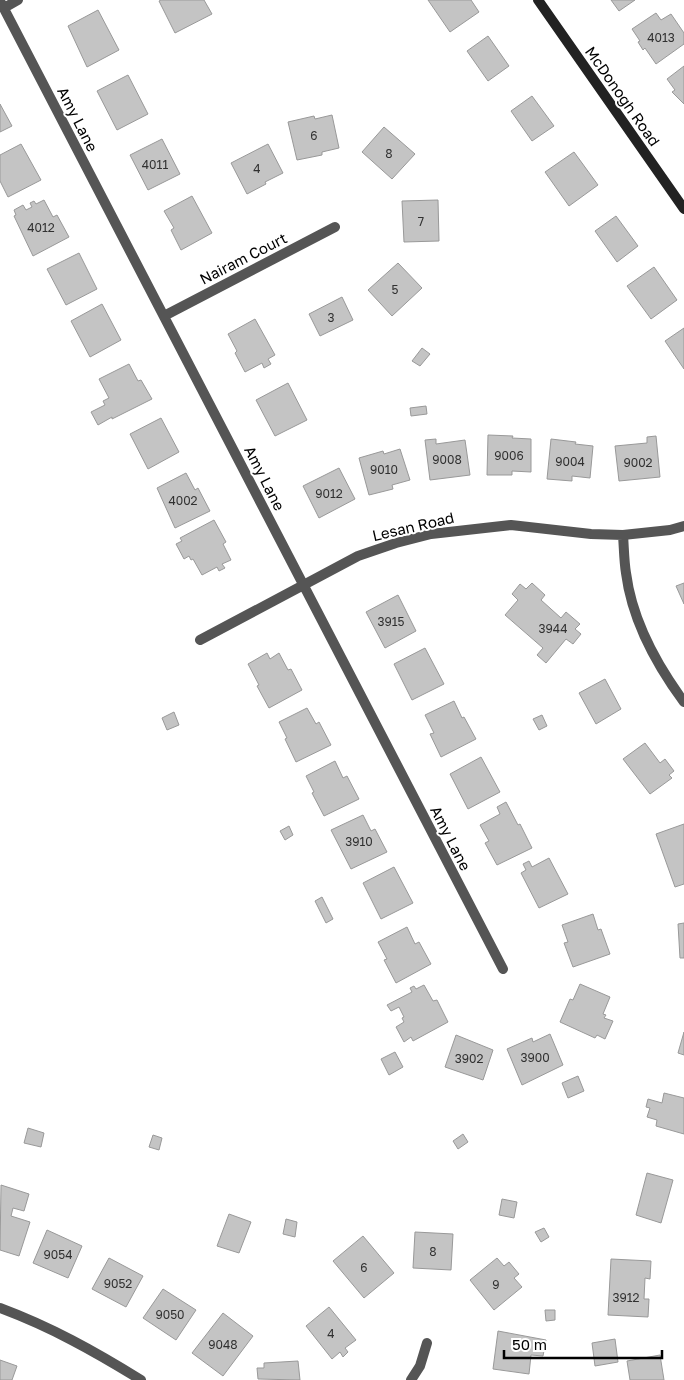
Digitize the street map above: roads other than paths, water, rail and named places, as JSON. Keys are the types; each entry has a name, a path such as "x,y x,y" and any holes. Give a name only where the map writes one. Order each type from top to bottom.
{"main road":[{"name":"McDonogh Road","path":"538,0 684,209"}],"street":[{"path":"2,4 18,0"},
{"name":"Amy Lane","path":"2,4 503,969"},
{"name":"Nairam Court","path":"164,316 336,227"},
{"name":"Lesan Road","path":"200,640 358,556 431,534 511,525 591,534 623,535 670,530 684,526"},
{"path":"623,535 626,574 636,612 649,648 684,702"},
{"path":"0,1308 36,1322 97,1353 140,1380"},
{"path":"411,1380 420,1366 427,1343"}]}
